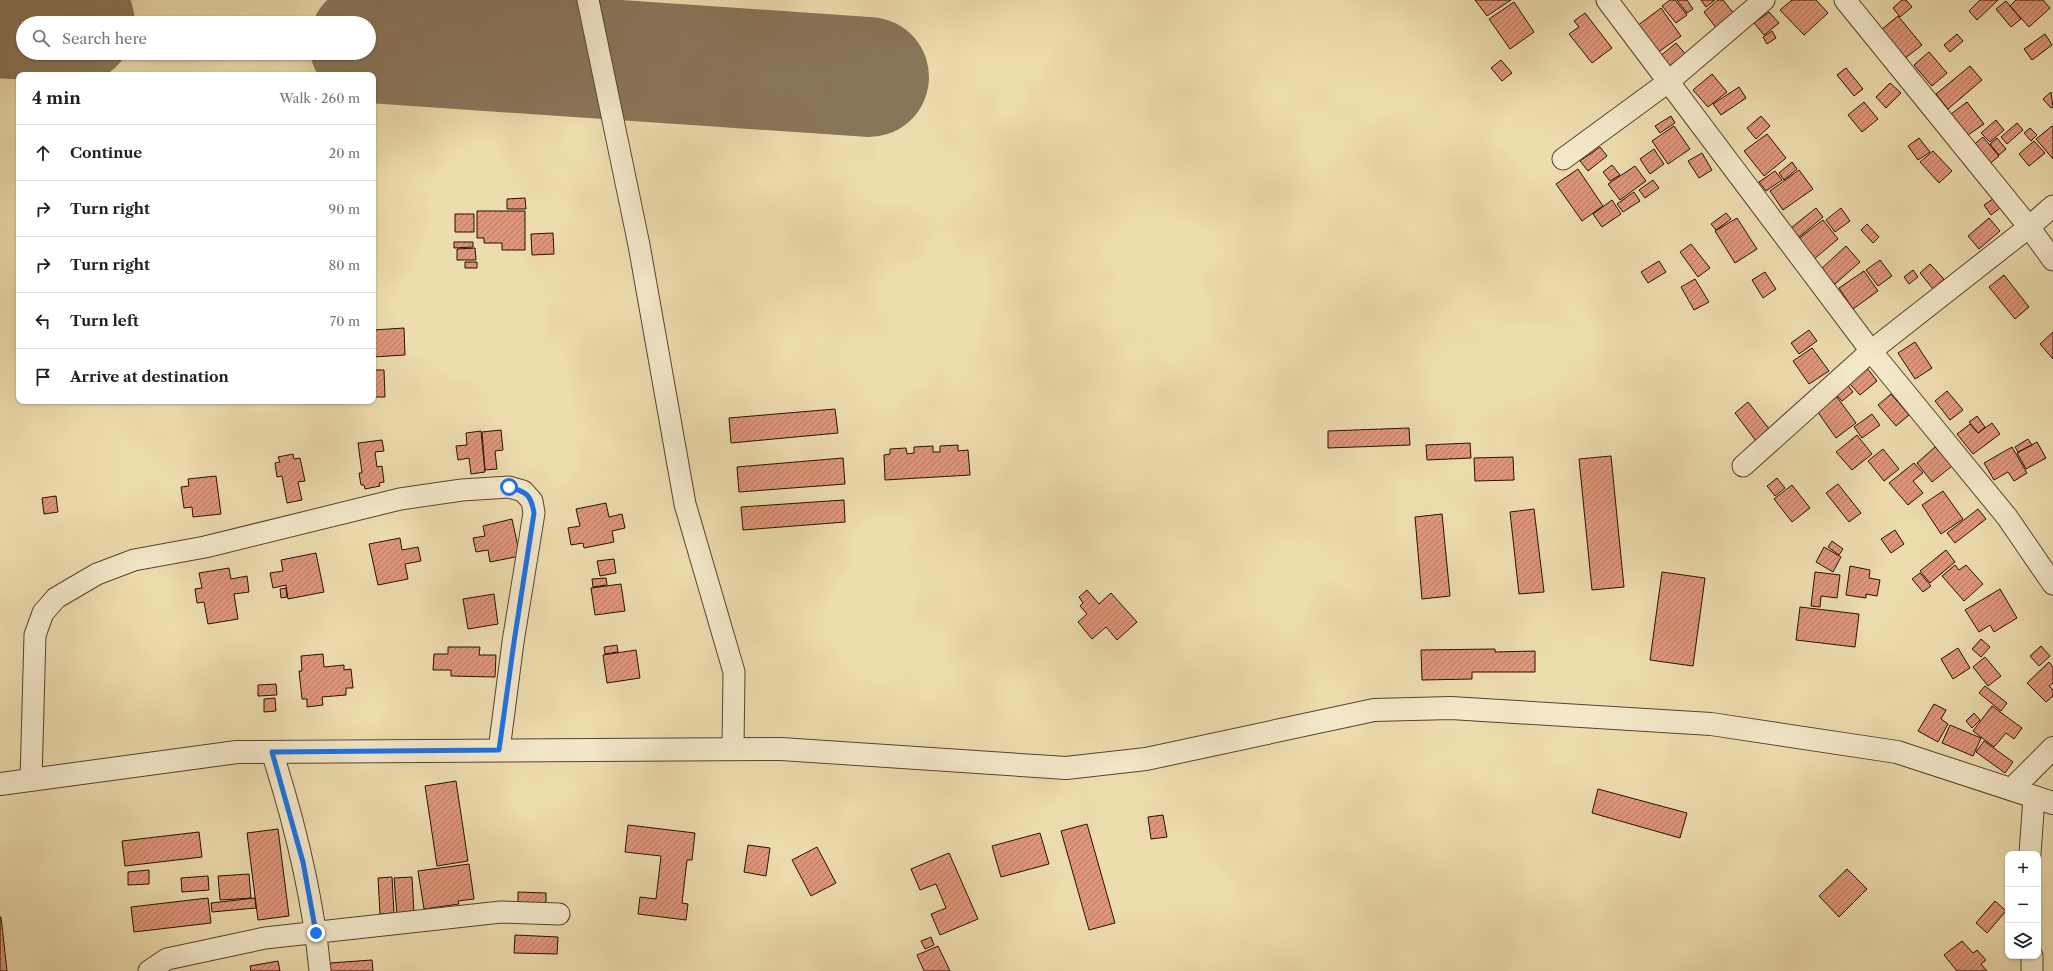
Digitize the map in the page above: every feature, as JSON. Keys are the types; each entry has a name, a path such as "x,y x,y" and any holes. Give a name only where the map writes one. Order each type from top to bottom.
{"street":[{"path":"588,0 639,245 685,504 734,672 733,750"},
{"path":"1607,0 1872,351 2007,517 2053,584"},
{"path":"1563,159 1668,82 1764,0"},
{"path":"1845,0 2029,227 2053,260"},
{"path":"1743,466 1872,351 2029,227 2053,206"},
{"path":"31,780 35,635 43,613 56,598 97,574 134,560 205,547 400,499 462,490 509,487 523,491 532,501 534,513 499,750"},
{"path":"0,784 237,752 781,749 1066,768 1146,759 1374,710 1451,708 1710,724 1897,752 2044,800 2031,851"},
{"path":"2012,790 2053,748"},
{"path":"272,752 303,862 316,933 320,971"},
{"path":"150,971 167,959 265,938 501,912 559,914"},
{"path":"2032,959 2032,971"}],"building":[{"path":"1475,0 1511,0 1487,16"},
{"path":"1670,0 1675,0 1687,15 1676,23 1662,6"},
{"path":"1677,0 1687,0 1693,9 1687,13"},
{"path":"1701,0 1715,0 1706,7"},
{"path":"1718,0 1723,0 1735,15 1717,29 1704,12"},
{"path":"1792,0 1816,0 1828,13 1804,35 1780,10"},
{"path":"1902,0 1906,0 1912,7 1900,17 1893,8"},
{"path":"1980,0 1998,0 1977,20 1969,11"},
{"path":"2016,0 2043,0 2050,8 2029,27 2010,6"},
{"path":"2006,1 2021,19 2011,27 1996,9"},
{"path":"1514,2 1534,32 1510,49 1489,19"},
{"path":"1661,8 1681,36 1657,53 1637,26"},
{"path":"1769,12 1779,23 1764,35 1754,23"},
{"path":"1585,13 1612,48 1592,63 1569,34 1579,27 1574,21"},
{"path":"1898,16 1922,45 1904,59 1881,30"},
{"path":"1772,31 1776,38 1767,44 1763,37"},
{"path":"1957,34 1963,41 1950,52 1944,45"},
{"path":"2045,34 2052,45 2032,60 2024,49"},
{"path":"1676,43 1688,57 1671,71 1659,57"},
{"path":"1929,52 1947,73 1932,86 1914,65"},
{"path":"1501,60 1512,73 1502,81 1491,68"},
{"path":"1970,66 1982,80 1948,109 1936,94"},
{"path":"1846,68 1863,89 1854,96 1837,75"},
{"path":"1712,74 1727,92 1708,107 1693,90"},
{"path":"1890,83 1901,93 1886,108 1876,97"},
{"path":"1739,87 1746,98 1721,115 1713,104"},
{"path":"2051,92 2053,107 2051,108 2043,99"},
{"path":"1864,102 1878,119 1862,132 1848,115"},
{"path":"1967,102 1984,124 1968,135 1951,114"},
{"path":"1671,116 1675,123 1660,133 1655,126"},
{"path":"1761,116 1770,126 1756,139 1747,128"},
{"path":"1996,120 2004,130 1990,142 1981,133"},
{"path":"2017,123 2023,130 2007,144 2001,137"},
{"path":"1674,126 1690,149 1668,164 1652,141"},
{"path":"2052,126 2053,127 2053,159 2036,139"},
{"path":"2030,128 2037,135 2031,141 2024,133"},
{"path":"1767,134 1786,158 1764,176 1744,151"},
{"path":"1983,137 1999,156 1987,166 1971,147"},
{"path":"1919,138 1930,152 1918,160 1908,146"},
{"path":"1997,138 2006,149 1999,155 1990,144"},
{"path":"2034,141 2045,153 2029,166 2019,154"},
{"path":"1600,147 1607,156 1588,171 1580,161"},
{"path":"1654,149 1664,164 1650,174 1640,159"},
{"path":"1933,151 1952,171 1939,183 1920,162"},
{"path":"1702,153 1712,170 1699,178 1688,161"},
{"path":"1792,162 1797,169 1784,180 1779,173"},
{"path":"1612,165 1620,175 1610,181 1603,172"},
{"path":"1635,166 1646,181 1620,200 1608,184"},
{"path":"1578,169 1603,206 1582,221 1556,184"},
{"path":"1799,170 1813,189 1783,210 1770,191"},
{"path":"1775,171 1782,180 1766,191 1759,182"},
{"path":"1653,180 1659,188 1645,198 1639,190"},
{"path":"1634,192 1640,201 1623,212 1617,204"},
{"path":"525,198 526,209 507,209 507,199"},
{"path":"1993,199 2000,208 1991,215 1984,205"},
{"path":"1612,200 1621,214 1602,227 1593,214"},
{"path":"1816,208 1823,217 1799,237 1791,228"},
{"path":"1841,208 1850,221 1835,232 1826,220"},
{"path":"477,211 525,211 525,250 502,250 502,243 484,243 484,238 477,238"},
{"path":"1726,213 1731,219 1716,230 1711,224"},
{"path":"455,214 474,214 474,232 455,232"},
{"path":"1737,218 1757,249 1735,263 1715,231"},
{"path":"1989,218 2000,231 1979,249 1968,236"},
{"path":"1823,220 1838,239 1814,259 1798,239"},
{"path":"1867,224 1879,237 1873,243 1861,230"},
{"path":"553,233 554,254 532,255 531,234"},
{"path":"454,242 473,242 473,247 454,248"},
{"path":"1691,244 1710,268 1698,277 1680,252"},
{"path":"1846,246 1860,262 1835,284 1821,269"},
{"path":"475,248 476,260 457,260 457,249"},
{"path":"1880,260 1892,276 1878,286 1866,270"},
{"path":"1659,261 1666,272 1648,283 1641,272"},
{"path":"465,262 477,262 477,268 465,268"},
{"path":"1930,264 1944,279 1933,289 1920,273"},
{"path":"1913,270 1918,277 1909,284 1904,277"},
{"path":"1864,271 1878,291 1853,309 1839,288"},
{"path":"1765,272 1776,289 1763,298 1752,280"},
{"path":"2004,275 2029,307 2015,319 1989,287"},
{"path":"1695,279 1709,302 1694,310 1681,287"},
{"path":"404,328 405,355 376,357 376,330"},
{"path":"1809,330 1817,341 1799,354 1791,343"},
{"path":"2053,332 2053,359 2040,344"},
{"path":"1915,342 1932,368 1915,379 1898,353"},
{"path":"1812,348 1829,371 1809,384 1793,361"},
{"path":"1867,368 1877,381 1860,395 1849,383"},
{"path":"376,370 384,370 385,397 376,397"},
{"path":"1846,383 1853,392 1842,401 1834,392"},
{"path":"1947,391 1963,410 1950,420 1935,401"},
{"path":"1891,394 1909,415 1896,426 1878,405"},
{"path":"1837,397 1856,423 1836,438 1817,411"},
{"path":"1748,402 1770,430 1756,441 1735,413"},
{"path":"835,409 838,433 731,443 729,418"},
{"path":"1872,414 1880,425 1862,438 1854,427"},
{"path":"1977,416 1985,427 1978,433 1969,422"},
{"path":"1992,423 2000,434 1973,454 1957,434 1970,424 1978,433"},
{"path":"1409,428 1410,445 1328,448 1328,431"},
{"path":"501,430 503,450 495,451 497,469 485,470 482,432"},
{"path":"481,431 485,472 471,474 469,458 458,460 456,446 467,445 466,433"},
{"path":"1857,435 1872,454 1852,470 1836,452"},
{"path":"2028,439 2032,445 2018,452 2015,447"},
{"path":"382,440 384,451 375,452 377,467 382,466 384,482 379,483 380,486 365,489 364,485 361,485 359,473 362,473 358,443"},
{"path":"2037,442 2046,458 2026,469 2017,453"},
{"path":"1470,443 1471,458 1427,460 1426,445"},
{"path":"958,445 958,451 968,450 970,475 885,480 884,455 890,454 890,449 906,448 907,454 914,453 914,447 933,446 933,452 940,452 940,446"},
{"path":"1935,447 1952,466 1932,482 1917,463"},
{"path":"2012,447 2027,473 2014,481 2008,472 1994,480 1984,463"},
{"path":"1883,449 1899,469 1884,481 1868,461"},
{"path":"293,454 294,459 300,458 305,481 298,482 302,500 287,503 282,476 277,477 275,463 280,462 278,457"},
{"path":"1611,456 1624,587 1592,590 1579,459"},
{"path":"1513,457 1514,480 1475,481 1474,458"},
{"path":"843,458 845,484 739,492 737,467"},
{"path":"1914,463 1923,473 1913,481 1923,493 1908,505 1889,483"},
{"path":"216,476 221,514 193,517 192,507 184,508 181,487 189,486 188,479"},
{"path":"1777,478 1785,488 1775,496 1767,486"},
{"path":"1838,484 1861,513 1849,522 1826,493"},
{"path":"1792,485 1810,508 1792,522 1774,499"},
{"path":"1943,491 1963,519 1941,534 1922,505"},
{"path":"56,496 58,512 44,514 42,498"},
{"path":"844,500 845,522 743,530 741,507"},
{"path":"606,503 609,517 622,514 625,528 612,531 614,542 584,548 583,543 571,545 568,528 580,526 576,509"},
{"path":"1534,509 1544,592 1519,594 1510,512"},
{"path":"1978,509 1986,519 1955,543 1947,533"},
{"path":"1442,514 1450,596 1422,599 1415,517"},
{"path":"512,519 520,556 490,562 488,550 476,552 473,538 485,536 483,526"},
{"path":"1895,530 1904,544 1891,553 1881,539"},
{"path":"400,538 402,550 418,547 421,561 405,564 408,579 378,585 369,544"},
{"path":"1832,541 1843,549 1839,555 1828,547"},
{"path":"1824,547 1841,557 1833,572 1816,562"},
{"path":"1946,550 1955,562 1930,583 1920,571"},
{"path":"316,553 324,592 288,599 286,585 273,588 270,573 283,571 281,560"},
{"path":"614,559 616,573 600,576 597,561"},
{"path":"1955,565 1959,570 1966,565 1983,584 1964,601 1942,576"},
{"path":"1850,566 1870,570 1869,578 1880,580 1877,596 1866,594 1866,598 1846,595"},
{"path":"229,568 231,579 247,576 249,592 234,594 238,619 208,624 204,602 197,603 195,589 202,588 199,573"},
{"path":"1662,572 1705,578 1693,666 1650,660"},
{"path":"1815,572 1840,575 1837,598 1821,596 1820,607 1811,606"},
{"path":"1920,573 1931,586 1923,592 1912,579"},
{"path":"606,578 607,585 593,587 592,579"},
{"path":"621,584 625,611 595,615 591,588"},
{"path":"286,588 287,597 281,598 280,589"},
{"path":"2000,589 2017,618 1994,632 1990,625 1979,632 1965,610"},
{"path":"1087,590 1099,604 1111,593 1137,622 1117,640 1106,627 1092,639 1078,622 1087,614 1080,606 1083,603 1079,597"},
{"path":"494,594 498,624 468,629 463,599"},
{"path":"1800,607 1859,614 1855,647 1796,640"},
{"path":"1981,639 1990,647 1981,657 1972,649"},
{"path":"617,645 618,652 605,654 604,647"},
{"path":"2041,646 2050,656 2039,666 2030,656"},
{"path":"448,647 480,647 479,655 496,655 495,677 451,676 451,670 433,670 434,654 448,654"},
{"path":"1958,648 1970,668 1953,679 1941,659"},
{"path":"1495,649 1495,652 1535,651 1535,672 1472,672 1472,679 1422,680 1421,650"},
{"path":"636,650 640,678 607,683 603,655"},
{"path":"323,654 324,667 344,665 344,670 351,669 353,688 346,688 346,695 322,697 323,705 307,707 307,699 302,699 299,671 302,671 301,656"},
{"path":"1985,657 2001,676 1988,686 1973,667"},
{"path":"2049,662 2053,667 2053,683 2049,686 2053,690 2053,696 2046,702 2027,683"},
{"path":"276,684 277,695 258,696 258,685"},
{"path":"1985,686 2007,703 2001,711 1979,693"},
{"path":"275,698 276,711 264,712 264,699"},
{"path":"1934,704 1946,710 1941,719 1948,724 1938,742 1918,731"},
{"path":"1992,706 2022,728 2014,739 2006,733 1994,747 1973,731"},
{"path":"1974,713 1980,720 1972,728 1966,721"},
{"path":"1950,725 1981,738 1973,756 1942,743"},
{"path":"1984,741 2013,762 2005,773 1976,752"},
{"path":"456,781 468,861 437,866 425,786"},
{"path":"1598,789 1687,813 1680,838 1592,813"},
{"path":"1163,815 1167,837 1151,839 1148,817"},
{"path":"1087,824 1115,923 1089,930 1061,831"},
{"path":"628,825 695,833 692,860 687,860 682,903 688,904 686,920 638,914 640,897 656,899 661,856 625,852"},
{"path":"278,829 289,916 258,920 247,833"},
{"path":"199,832 202,857 125,866 122,841"},
{"path":"1040,833 1049,864 1001,877 992,846"},
{"path":"748,845 770,848 766,876 744,872"},
{"path":"817,847 836,883 811,896 792,860"},
{"path":"949,853 978,919 940,935 931,914 946,908 936,884 920,890 911,869"},
{"path":"469,864 474,899 458,901 459,904 424,909 418,871"},
{"path":"1847,869 1867,889 1839,917 1819,896"},
{"path":"149,870 149,884 128,885 128,872"},
{"path":"249,874 251,898 220,900 218,876"},
{"path":"208,876 209,890 182,892 181,878"},
{"path":"392,877 394,913 380,914 378,878"},
{"path":"412,877 414,914 397,915 394,878"},
{"path":"518,892 546,893 546,905 518,904"},
{"path":"208,898 211,923 134,932 131,907"},
{"path":"255,898 256,908 212,912 211,903"},
{"path":"1995,901 2005,910 2005,912 1987,933 1976,923"},
{"path":"1,917 7,971 0,971"},
{"path":"515,935 558,937 557,954 514,953"},
{"path":"931,937 934,945 925,949 921,941"},
{"path":"1962,941 1973,953 1977,950 1986,960 1981,964 1987,971 1957,971 1944,955"},
{"path":"938,946 950,971 924,971 917,955"},
{"path":"372,960 373,971 330,971 330,963"},
{"path":"278,961 280,971 251,971 250,966"}],"runway":[{"path":"0,18 16,19"},
{"path":"376,43 869,77"}],"route":[{"path":"316,933 303,862 287,798 272,752 499,750 534,513 532,501 523,491 509,487"}]}
